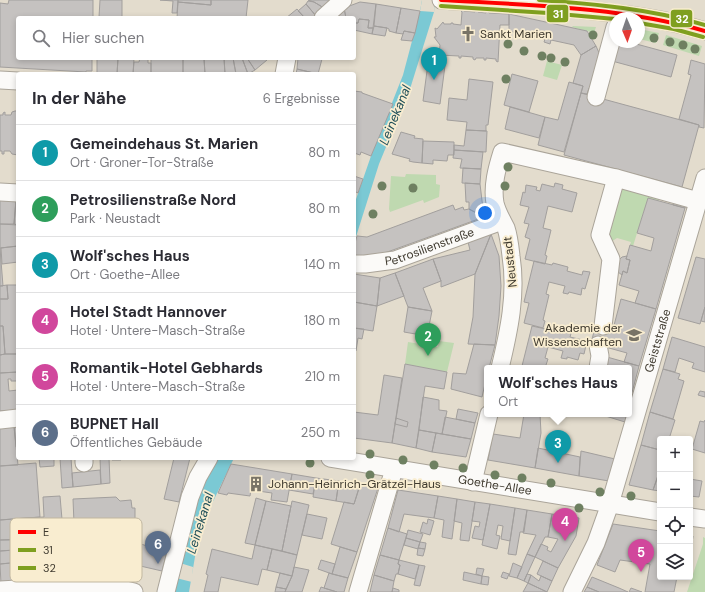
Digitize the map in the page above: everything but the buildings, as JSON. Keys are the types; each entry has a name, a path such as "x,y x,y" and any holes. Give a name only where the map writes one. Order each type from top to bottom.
{"street":[{"path":"325,16 343,0"},
{"path":"441,0 481,1 546,6 609,18"},
{"path":"645,18 654,18 705,31"},
{"path":"596,97 609,48"},
{"path":"284,72 287,60"},
{"path":"0,80 16,81"},
{"name":"Neustadt","path":"501,365 509,331 513,298 509,241 497,210 494,193 496,173 502,152 616,178"},
{"path":"603,326 611,260 600,235 616,178 698,201"},
{"name":"Geiststraße","path":"572,592 596,543 610,504 705,178"},
{"path":"0,192 16,193"},
{"name":"Petrosilienstraße","path":"356,264 395,260 502,220"},
{"path":"598,345 600,356 598,365"},
{"path":"473,482 488,417"},
{"path":"0,420 16,418"},
{"path":"166,592 190,497 198,477 208,460"},
{"name":"Goethe-Allee","path":"342,460 657,512"},
{"path":"358,592 394,469"},
{"path":"693,517 705,519"},
{"path":"0,590 101,584 134,592"}],"green space":[{"path":"572,27 596,27 594,33"},
{"path":"645,30 659,33 656,43 645,40"},
{"path":"666,35 702,46 699,56 663,45"},
{"path":"547,61 562,65 557,80 543,76"},
{"path":"406,174 436,175 436,184 440,185 439,197 424,203 423,200 390,212 391,176 405,177"},
{"path":"619,183 660,195 659,201 648,198 633,246 630,245 631,242 617,238 611,242 605,231"},
{"path":"439,341 454,343 447,372 405,364 408,342 438,347"},
{"path":"703,537 705,538 705,592 687,592 691,580 693,580 693,574 703,544"}],"water":[{"name":"Leinekanal","path":"422,0 435,0 434,12 410,89 379,164 356,237 356,199 371,156 403,75"},
{"name":"Leinekanal","path":"217,460 233,460 207,514 197,545 189,592 174,592 190,522 195,505 209,472"}],"pier":[{"path":"422,0 435,0 434,12 420,11"},
{"path":"180,563 193,567 192,582 176,578"}],"transit line":[{"name":"E","path":"441,0 574,8 640,17 705,31"},
{"name":"32","path":"539,0 602,5 644,11 685,19 705,25"},
{"name":"31","path":"441,6 609,18"},
{"name":"31","path":"645,24 674,29 703,37"}],"place":[{"name":"Sankt Marien","path":"468,34"},
{"name":"Gemeindehaus St. Marien","path":"434,80"},
{"name":"Akademie der Wissenschaften","path":"634,335"},
{"name":"Petrosilienstraße Nord","path":"428,356"},
{"name":"Wolf'sches Haus","path":"558,463"},
{"name":"Johann-Heinrich-Grätzel-Haus","path":"256,484"},
{"name":"Hotel Stadt Hannover","path":"565,541"},
{"name":"BUPNET Hall","path":"158,564"},
{"name":"Romantik-Hotel Gebhards","path":"641,572"}]}
